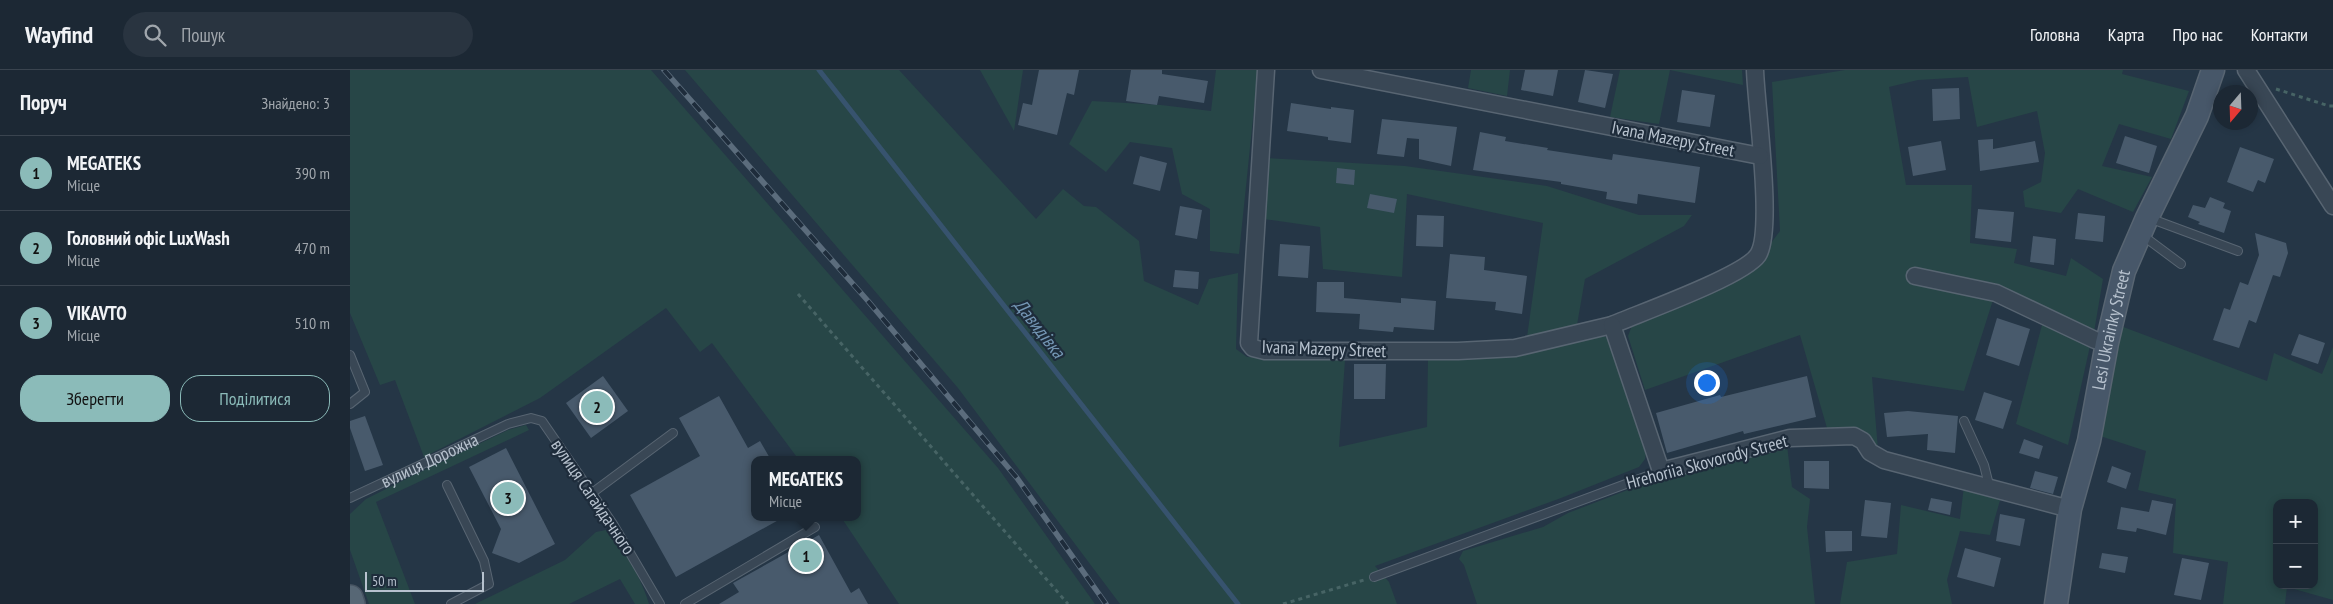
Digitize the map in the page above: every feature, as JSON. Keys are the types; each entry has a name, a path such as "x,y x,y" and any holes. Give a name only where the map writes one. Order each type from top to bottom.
{"main road":[{"name":"Lesi Ukrainky Street","path":"2056,604 2070,509 2089,440 2107,343 2124,271 2197,116 2213,70"},
{"path":"350,598 352,604"}],"street":[{"name":"Ivana Mazepy Street","path":"1266,70 1249,343 1253,348 1294,351 1458,351 1515,348 1612,326 1738,272 1758,255 1764,234 1765,202 1760,156 1755,70"},
{"name":"Ivana Mazepy Street","path":"1321,70 1760,156"},
{"path":"2250,76 2333,206"},
{"path":"1915,276 1996,293 2095,340 2107,343"},
{"path":"1612,326 1661,471"},
{"name":"Hrehoriia Skovorody Street","path":"1661,471 1790,438 1854,436 1863,441 1870,452 1884,460 2070,509"}],"lane":[{"path":"2144,226 2238,251"},
{"path":"2144,226 2181,264"},
{"path":"350,354 365,392 350,404"},
{"name":"вулиця Сагайдачного","path":"508,424 531,418 542,421 613,524 660,604"},
{"path":"1964,421 1984,465 1990,488"},
{"name":"вулиця Дорожна","path":"351,495 508,424"},
{"path":"592,493 672,433"},
{"name":"Hrehoriia Skovorody Street","path":"1374,577 1661,471"},
{"path":"446,484 484,561 489,584 451,604"},
{"path":"685,604 815,527"}],"path":[{"path":"2250,76 2333,106"},
{"path":"798,294 1068,604"},
{"path":"1282,604 1374,577"}],"green space":[{"path":"350,70 651,70 998,468 1095,604 899,604 844,521 861,521 861,456 796,456 712,343 700,352 666,308 540,398 424,457 395,380 380,385 350,313"},
{"path":"685,70 899,70 1036,219 1063,189 1084,206 1096,207 1139,241 1144,281 1198,305 1209,279 1238,273 1236,349 1247,357 1345,360 1339,447 1427,427 1428,357 1601,335 1610,339 1647,448 1645,459 1639,467 1561,498 1375,566 1389,582 1397,604 1120,604 958,388"},
{"path":"980,70 1023,70 1014,131"},
{"path":"1216,70 1258,70 1239,254 1210,251 1210,209 1182,194 1172,148 1130,142 1106,172 1069,144 1092,101 1161,105 1211,111"},
{"path":"1471,70 1510,70 1507,96 1468,88"},
{"path":"1620,70 1670,70 1659,124 1610,117"},
{"path":"1670,70 1742,70 1743,85"},
{"path":"1845,70 2123,70 2122,74 2189,91 2171,139 2119,124 2102,166 2152,177 2133,212 2078,189 2061,213 2025,207 2023,191 2041,182 2045,153 2037,111 1977,127 1968,77 1918,80 1889,87 1906,185 1972,185 1970,243 2017,249 2014,263 2066,276 2071,258 2103,279 2094,332 1993,300 1964,391 1872,377 1878,450 1856,431 1844,428 1827,428 1800,335 1645,390 1628,336 1633,323 1747,275 1780,231 1772,82"},
{"path":"1266,158 1405,166 1547,186 1639,215 1692,215 1684,226 1585,279 1577,325 1527,337 1543,223 1407,194 1402,277 1323,269 1320,227 1264,219"},
{"path":"2043,321 2090,346 2068,445 2016,424"},
{"path":"2118,325 2267,381 2274,353 2322,374 2333,347 2333,600 2294,589 2318,589 2318,499 2273,499 2273,589 2287,589 2285,604 2223,604 2228,562 2173,553 2176,499 2138,490 2146,451 2097,435"},
{"path":"526,425 529,430 376,502 415,604 369,604 350,550 350,514 366,499 508,430"},
{"path":"1787,445 1792,487 1810,499 1807,527 1815,604 1477,604 1464,565 1459,559 1463,551 1543,527 1568,513 1664,476"},
{"path":"1964,486 2001,497 1990,535 1960,531 1947,580 1952,604 1840,604 1847,562 1897,554 1901,505 1960,519"},
{"path":"606,530 632,564 649,604 635,604 620,579 569,604 475,604 565,560 596,532"}],"building":[{"path":"1039,70 1079,70 1074,95 1067,93 1057,135 1018,125 1023,103 1032,105"},
{"path":"1131,70 1162,70 1162,74 1208,81 1204,103 1159,96 1157,105 1126,101"},
{"path":"1525,70 1558,70 1553,96 1521,90"},
{"path":"1585,70 1613,74 1605,108 1578,102"},
{"path":"1959,88 1960,119 1933,121 1932,89"},
{"path":"1682,90 1715,95 1710,127 1677,122"},
{"path":"1291,103 1331,109 1331,107 1354,110 1351,143 1328,140 1328,137 1287,131"},
{"path":"1382,119 1457,127 1451,166 1419,159 1419,139 1407,138 1404,157 1377,154"},
{"path":"1480,132 1506,137 1505,141 1548,148 1547,150 1612,160 1613,154 1700,167 1695,203 1638,194 1637,204 1606,199 1607,192 1561,184 1561,182 1473,170"},
{"path":"2125,136 2157,146 2149,173 2116,163"},
{"path":"1993,139 1993,149 2035,141 2039,162 1980,171 1978,140"},
{"path":"1941,141 1946,170 1913,176 1908,147"},
{"path":"2240,147 2274,159 2265,183 2258,180 2253,192 2227,182"},
{"path":"1140,156 1167,163 1160,191 1133,184"},
{"path":"1337,168 1355,170 1354,185 1336,183"},
{"path":"1370,194 1397,199 1394,213 1367,208"},
{"path":"2210,197 2225,203 2223,208 2231,211 2224,233 2198,224 2200,222 2188,217 2193,205 2205,208"},
{"path":"1180,206 1202,210 1197,239 1175,235"},
{"path":"1978,209 2014,212 2011,242 1975,238"},
{"path":"2078,213 2105,216 2103,242 2075,239"},
{"path":"1417,215 1444,216 1443,247 1416,246"},
{"path":"2255,233 2286,243 2288,253 2280,277 2273,275 2256,323 2249,320 2239,348 2213,340 2224,308 2230,310 2240,282 2248,285 2259,255"},
{"path":"2033,236 2056,239 2054,265 2030,262"},
{"path":"1280,244 1310,246 1308,278 1278,276"},
{"path":"1450,254 1485,257 1484,270 1527,276 1522,314 1495,310 1496,302 1446,298"},
{"path":"1175,270 1199,272 1198,289 1173,287"},
{"path":"1317,282 1344,282 1344,298 1401,303 1401,298 1436,301 1434,330 1394,327 1393,332 1359,329 1360,314 1316,312"},
{"path":"1997,318 2030,329 2019,366 1986,355"},
{"path":"2299,334 2325,343 2318,364 2291,355"},
{"path":"1354,364 1386,364 1385,399 1354,399"},
{"path":"603,376 628,411 591,438 566,403"},
{"path":"1807,376 1816,417 1744,434 1743,431 1667,453 1656,413 1720,395 1721,397"},
{"path":"1984,392 2012,401 2003,429 1975,420"},
{"path":"719,396 748,448 760,441 769,456 751,456 751,521 777,521 676,577 630,495 700,456 679,418"},
{"path":"1908,411 1958,416 1955,453 1927,450 1928,434 1887,437 1884,413"},
{"path":"365,416 383,465 365,471 350,428 350,421"},
{"path":"2024,439 2043,446 2039,459 2019,453"},
{"path":"506,448 555,544 519,563 492,553 501,529 469,467"},
{"path":"1804,461 1829,461 1829,489 1804,488"},
{"path":"2112,466 2131,473 2126,489 2107,482"},
{"path":"2035,471 2058,477 2053,494 2030,488"},
{"path":"1931,498 1952,502 1950,515 1928,510"},
{"path":"1865,500 1891,503 1887,538 1861,536"},
{"path":"2152,500 2173,504 2166,535 2137,528 2136,532 2117,529 2121,507 2149,512"},
{"path":"2000,514 2025,519 2020,546 1996,541"},
{"path":"1825,531 1852,531 1852,551 1826,552"},
{"path":"819,535 851,593 859,588 868,604 719,604 739,592 733,583"},
{"path":"1965,548 2001,558 1994,587 1957,577"},
{"path":"2102,553 2128,557 2125,573 2099,568"},
{"path":"2182,558 2209,563 2201,600 2174,595"}],"waterway":[{"name":"Давидівка","path":"819,70 1238,604"}],"railway":[{"path":"664,70 868,301 1017,478 1106,604"}],"place":[{"name":"Головний офіс LuxWash","path":"597,407"},
{"name":"VIKAVTO","path":"508,498"},
{"name":"MEGATEKS","path":"806,556"}]}
